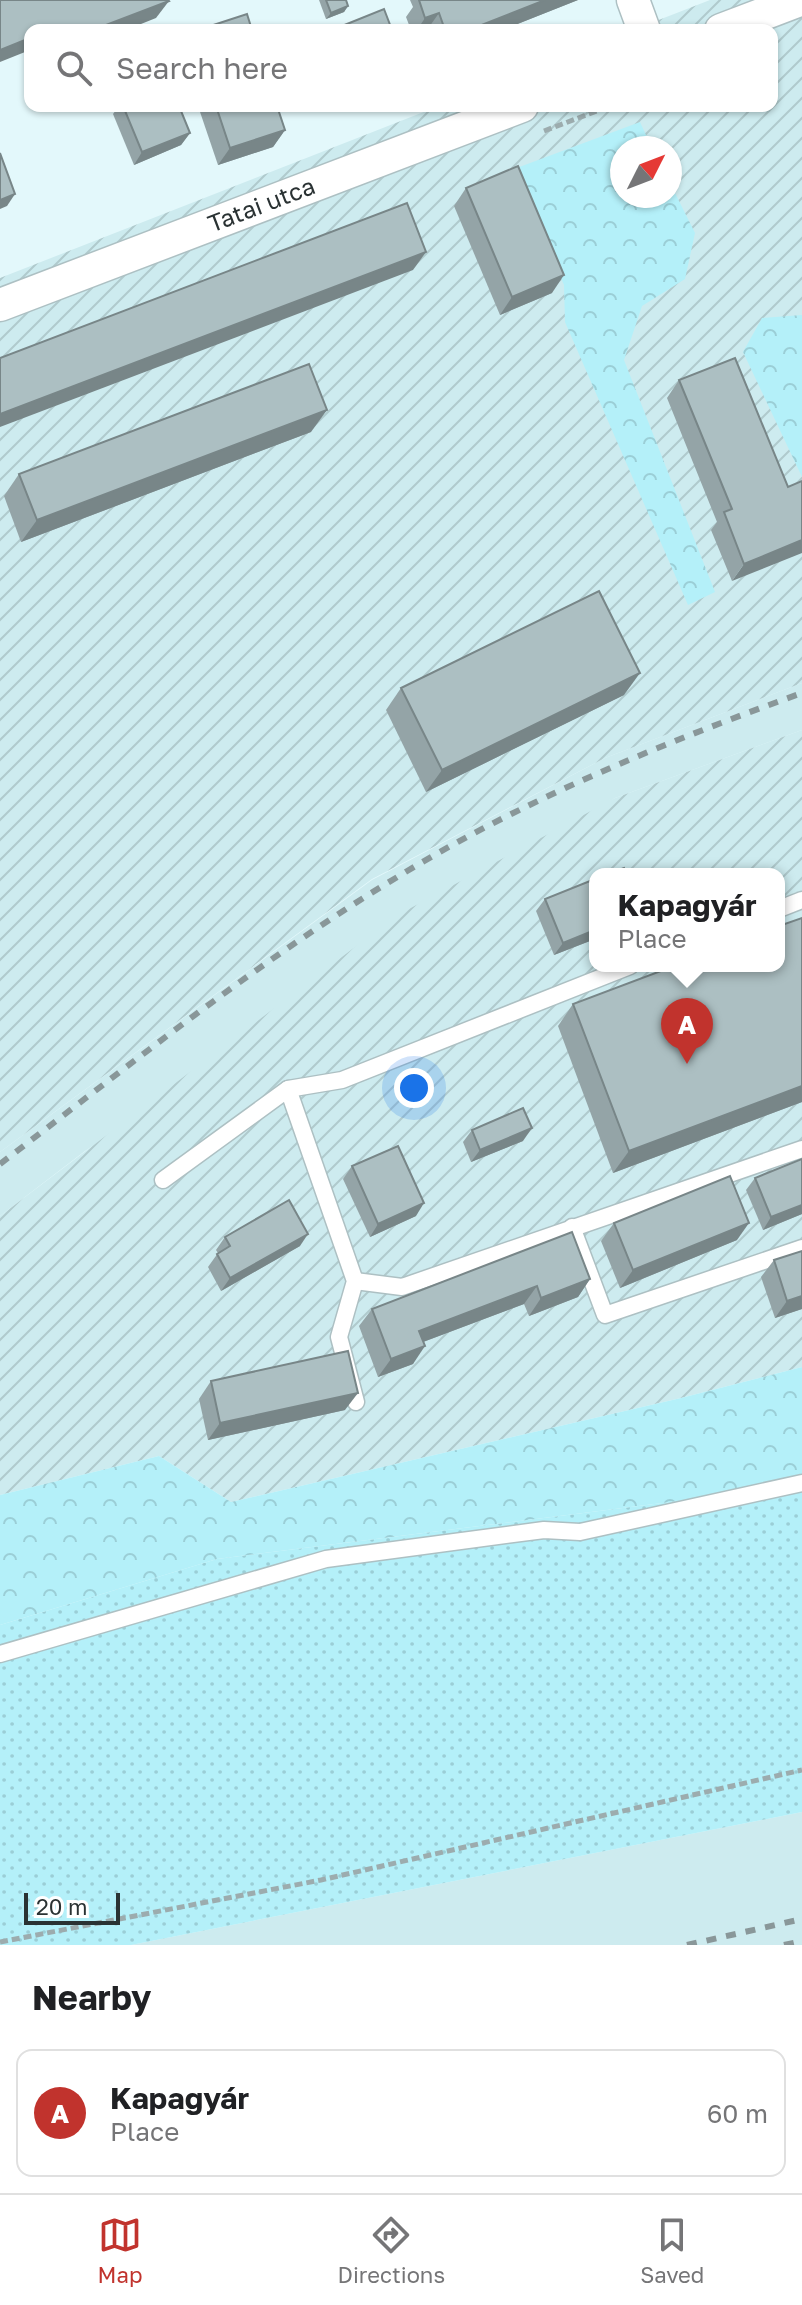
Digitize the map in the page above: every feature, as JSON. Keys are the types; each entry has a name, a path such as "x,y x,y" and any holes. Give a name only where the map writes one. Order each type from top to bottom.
{"street":[{"path":"633,0 642,24"},
{"path":"737,24 800,0"},
{"name":"Tatai utca","path":"0,305 506,112"}],"lane":[{"path":"163,1180 288,1089 342,1080 615,972"},
{"path":"288,1089 355,1281 339,1337 356,1402"},
{"path":"355,1281 402,1287 802,1149"},
{"path":"572,1227 605,1315 802,1248"},
{"path":"0,1654 326,1559 544,1530 580,1532 802,1483"}],"path":[{"path":"0,1942 321,1880 802,1770"}],"shaded area":[{"path":"710,0 802,0 802,683 605,758 372,879 0,1152 0,278 424,112 778,112 778,24 648,24"},
{"path":"802,683 802,730 615,798 85,1151 0,1216 0,1152 372,880 605,758"},
{"path":"802,730 802,1367 231,1502 159,1456 0,1495 0,1216 396,916 615,798"},
{"path":"802,1812 802,1945 131,1945"}],"green space":[{"path":"640,122 646,136 610,136 610,208 682,207 695,233 685,279 642,306 624,360 715,592 688,605 565,322 564,285 514,169"},
{"path":"802,315 802,477 743,352 762,318"},
{"path":"802,1367 802,1476 694,1499 217,1559 0,1625 0,1495 159,1456 231,1502"},
{"path":"802,1476 802,1812 131,1945 0,1945 0,1625 217,1559 694,1499"}],"building":[{"path":"0,0 169,1 108,24 24,24 24,40 0,50"},
{"path":"326,0 346,0 348,6 331,13"},
{"path":"419,0 545,0 484,24 443,24 439,13 425,18"},
{"path":"384,9 390,24 347,24"},
{"path":"247,14 250,24 216,24"},
{"path":"125,112 181,112 190,133 142,152"},
{"path":"218,112 279,112 285,130 230,148"},
{"path":"0,153 15,194 0,200"},
{"path":"518,166 564,275 512,297 466,188"},
{"path":"407,203 426,252 0,414 0,358"},
{"path":"735,358 788,487 802,481 802,540 744,564 724,512 732,509 679,380"},
{"path":"309,364 327,410 37,520 19,474"},
{"path":"599,591 640,673 442,770 401,688"},
{"path":"589,881 589,932 563,943 545,899"},
{"path":"802,918 802,1086 629,1151 573,1004 658,972 785,972 785,924"},
{"path":"523,1108 532,1128 480,1150 472,1130"},
{"path":"398,1146 424,1203 378,1224 352,1166"},
{"path":"802,1159 802,1205 771,1217 755,1178"},
{"path":"730,1176 749,1223 633,1270 614,1223"},
{"path":"289,1200 308,1234 230,1278 217,1254 230,1246 225,1237"},
{"path":"572,1232 590,1279 541,1298 537,1286 419,1331 425,1346 391,1359 372,1309"},
{"path":"802,1251 802,1296 787,1301 774,1260"},
{"path":"348,1351 358,1393 220,1423 211,1381"}],"railway":[{"path":"0,1164 246,978 399,876 545,797 698,732 802,693"},
{"path":"687,1945 802,1919"},
{"path":"784,1945 802,1941"}],"place":[{"name":"Kapagyár","path":"687,1064"}]}
